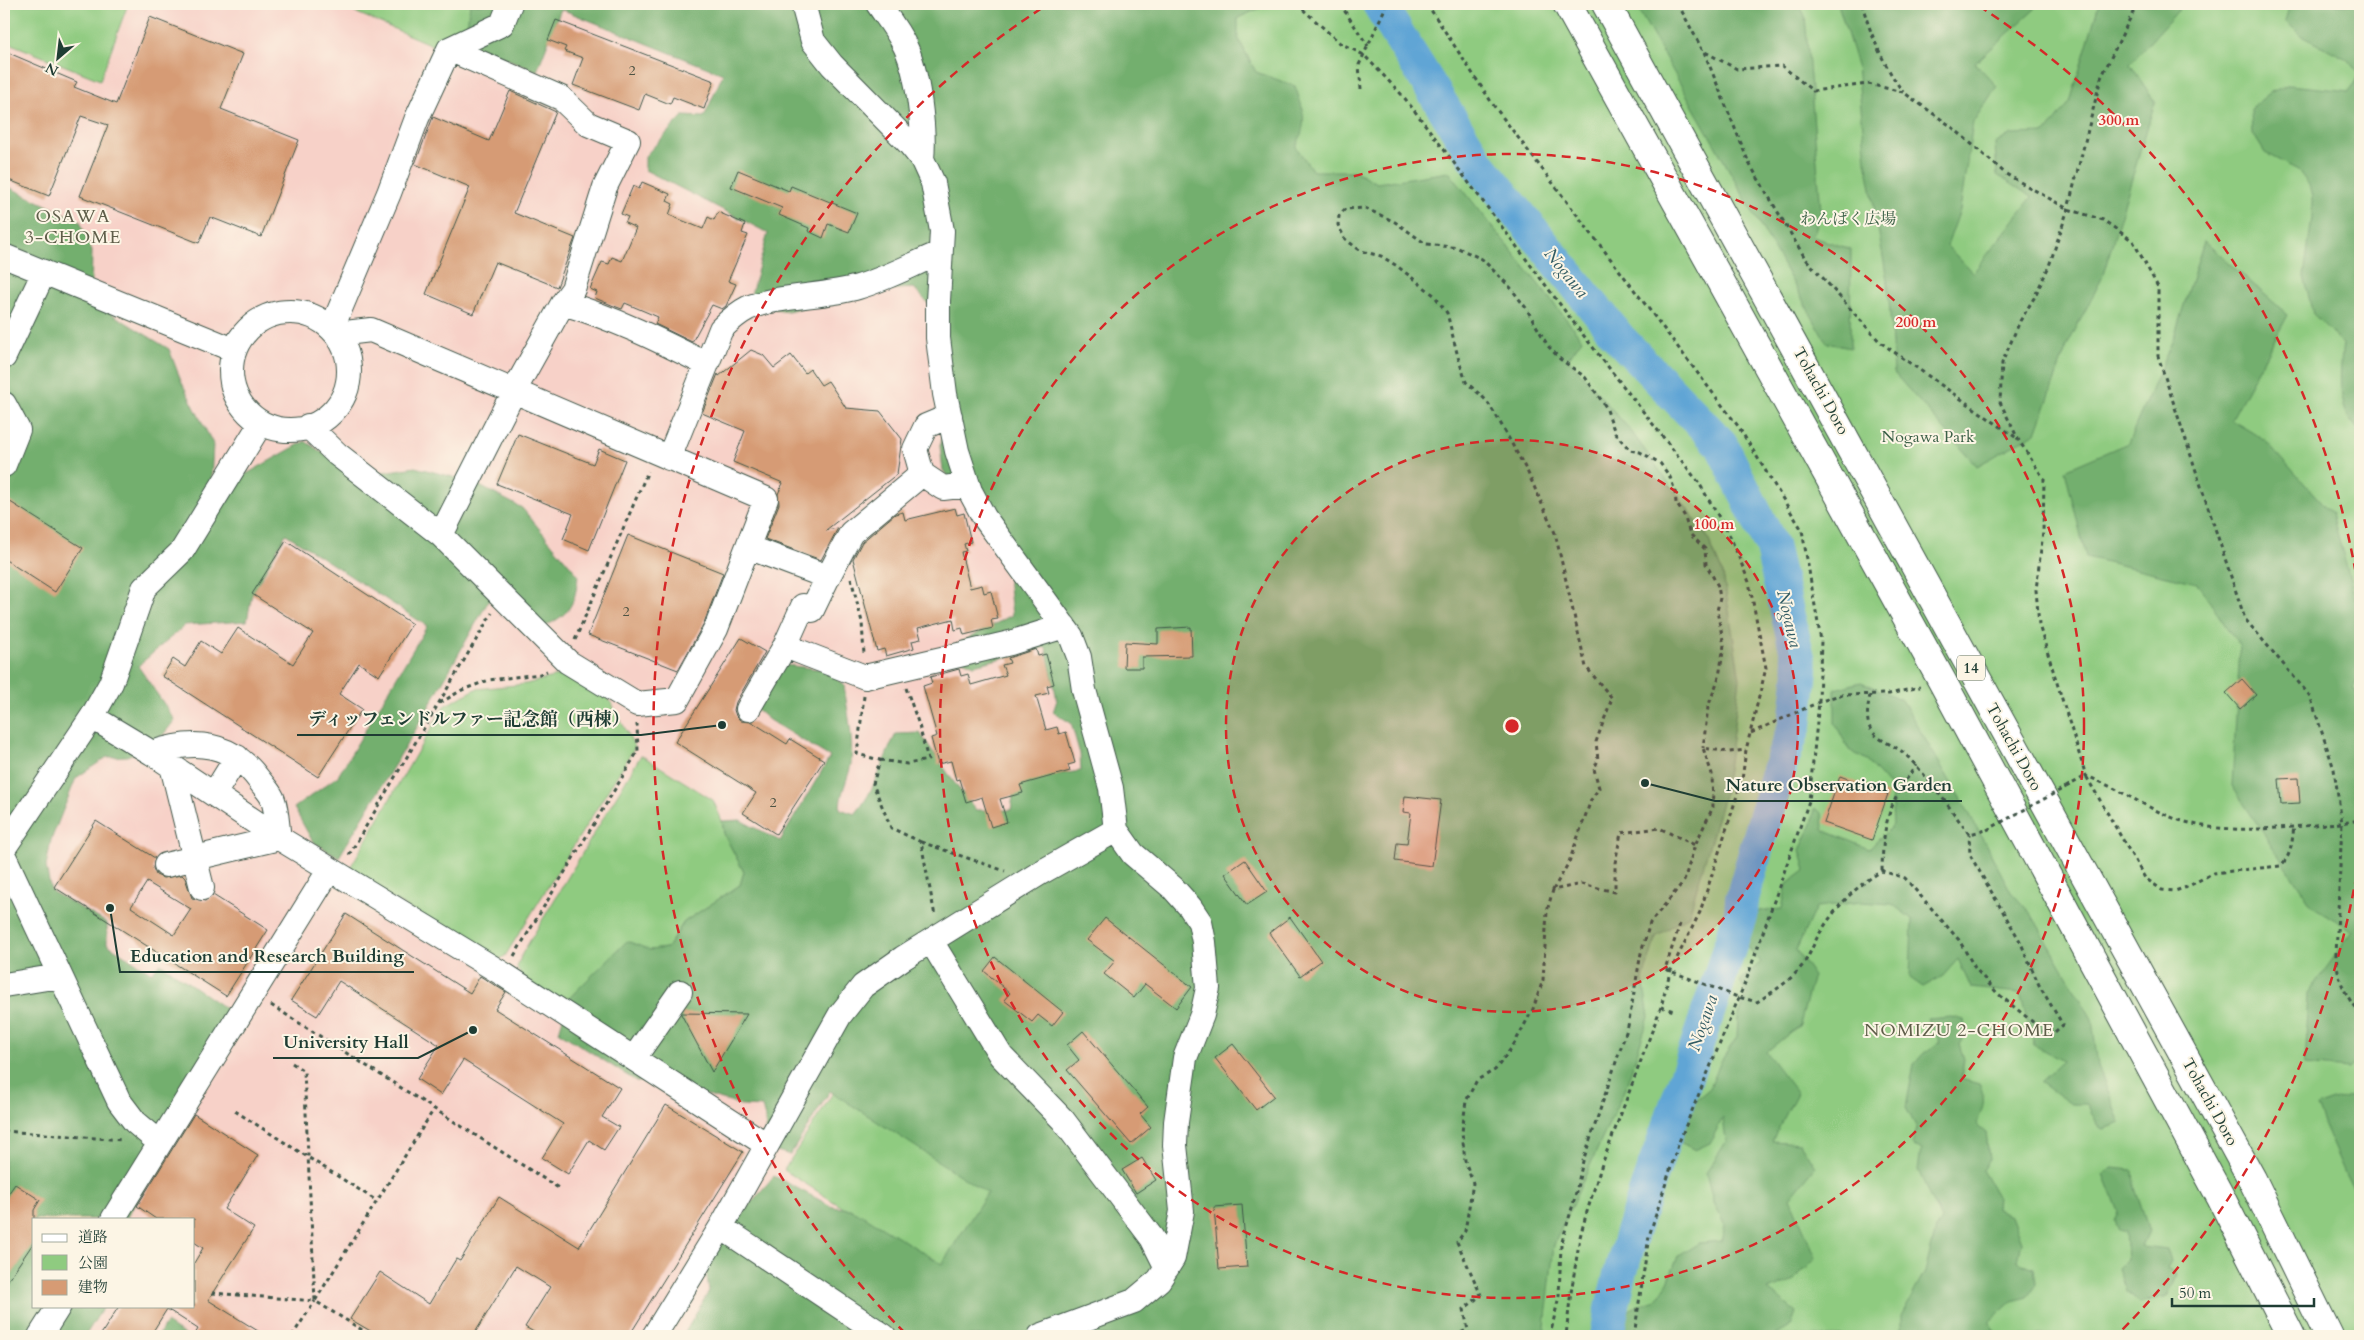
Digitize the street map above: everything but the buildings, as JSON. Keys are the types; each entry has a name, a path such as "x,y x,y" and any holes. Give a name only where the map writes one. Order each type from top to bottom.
{"main road":[{"name":"Tohachi Doro","path":"1567,4 1942,681 2220,1196 2290,1336"},
{"name":"Tohachi Doro","path":"1606,4 2252,1179 2329,1336"}],"lane":[{"path":"335,331 417,118 449,49 502,24 510,4"},
{"path":"803,4 813,41 824,56 909,143 922,159 933,184 942,231 938,338 950,416 968,485 984,517 1064,626 1079,657 1086,700 1111,788 1116,830 1133,854 1173,888 1190,907 1200,922 1204,942 1208,988 1202,1015 1185,1058 1175,1144 1182,1210 1173,1258 1160,1280 1134,1301 1040,1336"},
{"path":"878,4 905,45 912,65 924,139 922,159"},
{"path":"440,534 514,392 563,303 573,289 602,196 628,141 588,124 562,98 449,49"},
{"path":"663,455 721,329 748,308 770,302 838,292 860,286 940,253"},
{"path":"4,256 234,350"},
{"path":"4,357 44,272"},
{"path":"563,303 609,317 706,364"},
{"path":"278,312 306,313 335,331 349,361 349,382 341,402 331,414 316,425 291,430 274,428 261,423 245,410 236,396 231,382 230,365 234,350 244,333 258,320 278,312"},
{"path":"308,426 337,454 440,534 567,662 637,704 677,700 716,629 766,499 371,330 335,331"},
{"path":"4,404 18,430 4,465"},
{"path":"950,416 926,426 915,449 922,474 943,488 968,485"},
{"path":"4,848 92,717 111,683 144,588 182,551 261,423"},
{"path":"748,709 784,646 803,606 812,610 851,533 922,474"},
{"path":"748,547 828,577"},
{"path":"784,646 865,677 1010,643 1064,626"},
{"path":"92,717 152,753 279,838 503,974 767,1145"},
{"path":"152,753 174,745 208,744 237,757 249,766 273,799 279,838"},
{"path":"214,794 237,757"},
{"path":"172,766 202,888"},
{"path":"654,1336 721,1227 846,1008 863,986 935,938 1030,879 1116,830"},
{"path":"166,865 279,838"},
{"path":"4,856 119,1101 135,1122 160,1143"},
{"path":"114,1218 253,994 334,872"},
{"path":"935,938 1001,1056 1063,1120 1152,1238 1167,1268"},
{"path":"4,985 59,976"},
{"path":"634,1058 680,992"},
{"path":"721,1227 884,1336"},
{"path":"40,1336 58,1308"}],"path":[{"path":"1297,4 1340,43 1364,55 1403,96 1577,327 1699,483 1730,536 1749,582 1766,668 1752,733 1746,750 1742,780 1700,912 1670,972 1661,1007 1601,1167 1580,1237 1566,1336"},
{"path":"1340,4 1369,46"},
{"path":"1361,89 1360,65 1387,4"},
{"path":"1426,4 1494,106 1738,426 1802,530 1821,641 1819,702 1809,801 1737,997 1679,1142 1649,1236 1634,1336"},
{"path":"1678,4 1703,51 1749,163 1805,258 1880,342 2018,439"},
{"path":"1862,4 1869,28 1887,70 1903,92 1952,127 2006,174 2068,209 2103,220 2133,241 2158,286 2158,356 2244,619 2310,696 2334,770 2342,823 2336,955 2338,974 2344,992 2360,1016"},
{"path":"2137,4 2101,78 2068,209 2049,266 2034,298 2020,321 2002,363 2000,402 2018,439 2044,479 2043,532 2036,590 2039,625 2086,776 2145,878 2162,890 2175,891 2187,888 2213,873 2280,866 2286,862 2290,853 2294,826"},
{"path":"1703,51 1737,69 1782,66 1813,91 1868,84 1903,92"},
{"path":"1468,1336 1464,1308 1481,1295 1457,1242 1465,1231 1473,1183 1465,1161 1463,1142 1466,1101 1478,1080 1496,1070 1513,1046 1533,1009 1543,980 1547,911 1553,890 1569,862 1591,800 1599,788 1594,769 1598,760 1596,742 1606,720 1612,698 1586,667 1555,532 1528,473 1497,417 1486,400 1466,382 1447,312 1434,295 1397,266 1381,256 1362,251 1345,239 1338,225 1339,216 1345,209 1365,208 1395,222 1426,244 1458,248 1482,259 1510,287 1526,308 1548,346 1560,359 1585,378 1606,407 1615,433 1630,450 1640,452 1660,463 1670,477 1675,491 1676,503 1684,515 1690,534 1706,550 1706,564 1718,586 1720,598 1717,611 1723,633 1723,657 1716,688 1708,707 1703,748 1712,774 1713,807 1695,845 1684,881 1650,923 1641,953 1628,1026 1583,1161 1561,1245 1559,1296 1550,1336"},
{"path":"439,704 462,690 489,680 540,674 567,662 663,455"},
{"path":"842,550 862,622 865,677 863,712 856,754 907,764 928,760 919,725 899,669"},
{"path":"334,872 439,704 502,595"},
{"path":"1752,733 1819,702 1839,695 1889,694 1942,681"},
{"path":"1680,924 1665,969 1737,997 1757,1002 1785,985 1803,965 1818,935 1840,904 1860,884 1882,871 1905,878 1959,940 1975,968 1997,992 2050,1036 2063,1025 2039,985 2020,941 1970,855 1968,834 1916,765 1900,749 1884,741 1872,730 1867,716 1870,695"},
{"path":"503,974 638,751 637,704"},
{"path":"1703,748 1729,752 1746,750"},
{"path":"880,760 873,784 884,815 891,828 920,842 1030,879"},
{"path":"1882,871 1882,841 1887,816 1900,788 1916,765"},
{"path":"1968,834 1987,830 2086,776 2104,783 2157,811 2203,826 2227,829 2359,821 2360,825"},
{"path":"1553,890 1581,884 1615,892 1616,863 1621,833 1659,828 1695,845"},
{"path":"920,842 935,938"},
{"path":"253,994 560,1189"},
{"path":"1661,1007 1674,1011"},
{"path":"292,1063 304,1070 314,1301"},
{"path":"292,1336 434,1109"},
{"path":"234,1111 377,1201"},
{"path":"4,1131 160,1143"},
{"path":"212,1293 314,1301 372,1336"},
{"path":"1454,1336 1468,1330"}],"shaded area":[{"path":"4,4 1114,4 1334,1336 4,1336"}],"green space":[{"path":"4,4 128,4 100,80 4,41"},
{"path":"336,4 476,4 455,55"},
{"path":"470,4 1269,4 1238,18 1238,38 1256,72 1295,86 1303,116 1302,130 1296,147 1313,171 1355,171 1377,183 1449,172 1582,339 1568,359 1631,431 1707,536 1723,574 1740,679 1725,792 1689,915 1656,937 1643,980 1649,1017 1626,1086 1554,1245 1544,1336 683,1336 709,1291 704,1257 774,1176 833,1207 850,1209 864,1216 942,1264 987,1193 830,1091 790,1155 777,1151 767,1143 762,1107 744,1106 708,1096 683,1086 636,1081 559,1032 569,998 627,941 650,950 667,948 684,922 740,885 744,872 724,834 722,821 740,820 780,841 830,757 769,720 755,708 785,665 827,670 844,685 852,754 851,764 841,797 840,809 855,814 868,796 896,734 920,733 976,810 1011,810 1014,789 1023,779 1081,771 1080,754 1071,723 1053,712 1057,700 1046,647 974,665 961,659 961,642 1012,615 1007,568 943,470 940,446 949,404 933,309 914,288 879,290 788,311 775,309 750,298 768,233 645,170 645,156 683,116 704,117 723,74 561,9 537,71 465,42"},
{"name":"Nogawa Park","path":"1186,4 2360,4 2360,1336 1387,1336"},
{"path":"1635,4 1799,4 1805,16 1821,211 1813,237 1851,249 1850,348 1827,343"},
{"path":"1838,4 2036,4 2035,9 1975,63 1997,86 1973,122 1960,210 1947,246 1973,273 2032,197 1997,175 1995,144 2011,134 2046,133 2070,102 2099,4 2184,4 2130,64 2155,102 2102,278 2067,346 2036,433 1977,466 1894,373 1888,285 1866,161 1857,65"},
{"path":"2290,4 2360,4 2360,430 2348,417 2342,398 2343,344 2313,314 2304,276 2312,218 2312,196 2309,185 2298,170 2265,153 2252,132 2251,108 2271,92 2288,85 2350,91 2359,74 2347,59 2302,36 2285,21"},
{"path":"4,185 80,221 92,251 91,301 169,349 181,381 213,444 211,482 239,478 305,441 357,476 415,467 472,482 522,508 578,575 573,600 564,614 557,620 527,635 489,600 419,724 339,857 313,842 294,808 338,776 427,626 286,534 252,594 247,621 185,625 138,666 175,720 163,735 144,749 127,756 107,757 76,778 51,840 46,867 51,891 107,923 107,944 152,973 160,963 245,1022 128,1218 32,1218 32,1308 103,1308 85,1336 4,1336"},
{"path":"2204,241 2288,315 2231,420 2265,440 2332,514 2355,598 2360,608 2360,675 2353,688 2360,698 2360,1059 2349,1069 2304,1065 2308,993 2353,931 2312,906 2232,786 2240,647 2197,583 2086,557 2065,470 2128,443 2174,337"},
{"path":"569,673 587,676 612,704 635,747 505,956 498,960 347,873 444,706 476,689 526,684"},
{"path":"1861,682 1902,700 1969,813 2011,892 2032,915 2092,1019 2098,1066 2121,1123 2103,1129 2099,1127 2087,1104 2071,1104 2040,1082 2063,1061 2034,1045 2020,993 1971,988 1958,959 1943,976 1923,987 1910,978 1912,919 1892,904 1861,902 1816,907 1796,950 1813,975 1800,1025 1766,1052 1797,1093 1772,1141 1800,1143 1815,1167 1790,1198 1816,1258 1794,1280 1768,1290 1796,1312 1791,1326 1774,1336 1621,1336 1621,1326 1625,1314 1634,1307 1656,1300 1668,1282 1678,1256 1699,1243 1721,1241 1725,1226 1713,1201 1706,1173 1726,1142 1723,1117 1710,1143 1695,1150 1676,1140 1683,1111 1710,1088 1721,1061 1737,1037 1738,1017 1748,995 1740,981 1761,962 1747,946 1748,923 1759,911 1782,909 1787,884 1806,870 1800,850 1812,824 1815,808 1822,813 1823,830 1869,849 1893,825 1891,788 1865,759 1849,750 1835,723 1835,689"},
{"path":"641,755 713,800 722,821 724,834 744,872 740,885 684,922 667,948 650,950 566,1008 522,978 517,967 522,954"},
{"path":"1952,1017 1964,1020 1966,1035 1959,1044 1964,1059 1961,1079 1979,1084 1983,1094 1981,1114 1976,1124 1986,1132 1989,1160 1982,1170 1997,1196 1996,1209 2011,1215 2021,1242 2017,1261 2034,1268 2036,1284 2028,1297 2012,1301 1989,1322 1998,1336 1901,1336 1901,1316 1925,1272 1936,1229 1941,1220 1918,1170 1921,1150 1912,1145 1917,1128 1906,1108 1914,1064 1924,1053 1940,1042 1928,1019"},
{"path":"836,1088 999,1192 947,1274 784,1170"},
{"path":"2354,1094 2360,1095 2360,1196 2347,1178 2316,1107"},
{"path":"2112,1168 2133,1170 2134,1185 2149,1231 2142,1246 2167,1249 2171,1262 2167,1269 2177,1275 2168,1296 2140,1303 2126,1292 2118,1268 2127,1259 2125,1233 2119,1231 2115,1220 2119,1212 2104,1174"},
{"path":"166,1323 186,1336 158,1336"}],"waterway":[{"name":"Nogawa","path":"1379,4 1480,166 1619,338 1721,444 1771,545 1801,670 1795,725 1779,769 1742,899 1741,913 1637,1216 1620,1276 1607,1336"}],"place":[{"name":"ディッフェンドルファー記念館（西棟）","path":"722,725"},
{"name":"Nature Observation Garden","path":"1645,783"},
{"name":"Education and Research Building","path":"110,908"},
{"name":"University Hall","path":"473,1030"}],"district":[{"name":"OSAWA 3-CHOME","path":"73,226"},
{"name":"NOMIZU 2-CHOME","path":"1959,1030"}],"park label":[{"name":"わんぱく広場","path":"1848,219"}]}
